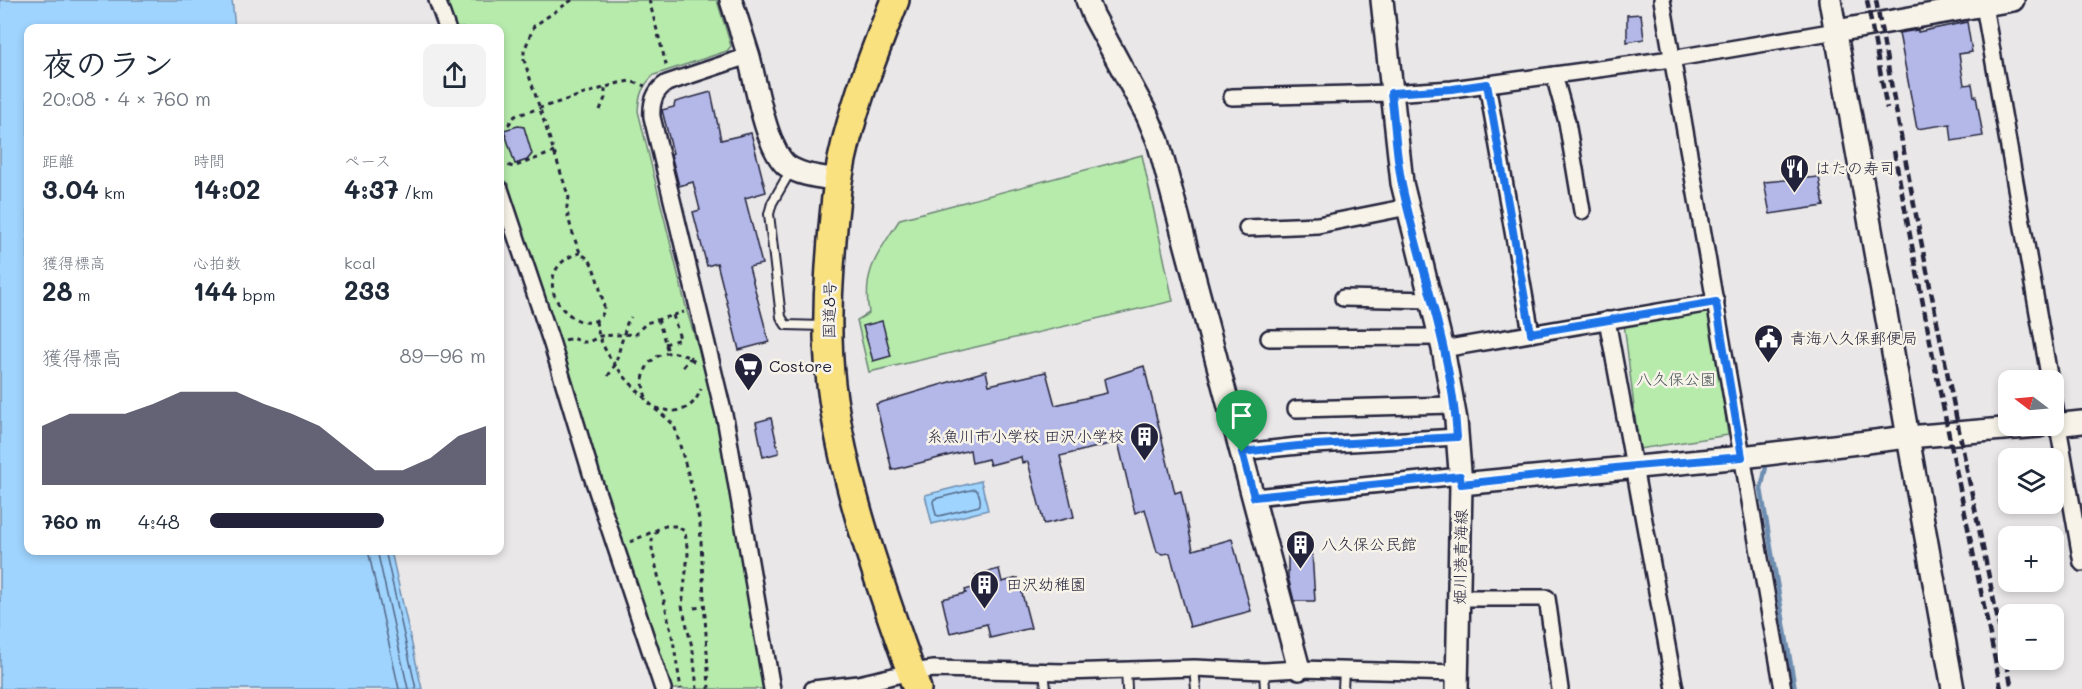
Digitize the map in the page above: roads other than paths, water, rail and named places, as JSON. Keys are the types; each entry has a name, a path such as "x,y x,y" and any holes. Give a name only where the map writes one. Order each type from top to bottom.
{"highway":[{"name":"国道8号","path":"895,0 871,60 839,180 833,231 828,326 831,384 848,474 877,573 914,680"}],"street":[{"path":"437,0 446,24"},
{"path":"731,0 773,145 778,155 792,169 812,176 839,180"},
{"path":"1087,0 1147,115 1158,141 1299,669"},
{"name":"姫川港青海線","path":"1382,0 1402,183 1432,300 1454,405 1460,480 1457,681"},
{"path":"1662,0 1783,689"},
{"path":"1830,0 1953,689"},
{"path":"1232,98 1452,89 1671,59 1984,3 2013,0"},
{"path":"1984,3 2048,370"},
{"path":"748,56 660,87 652,103 652,117 726,423 772,689"},
{"path":"1554,75 1567,122 1582,211"},
{"path":"1487,84 1531,333"},
{"path":"504,201 663,689"},
{"path":"1248,228 1318,225 1408,207"},
{"path":"1343,298 1432,300"},
{"path":"1269,338 1442,343 1531,333 1716,302"},
{"path":"1607,320 1675,689"},
{"path":"1296,409 1454,405"},
{"path":"2064,424 2082,422"},
{"path":"1254,497 1742,457 1908,437 1998,429"},
{"path":"2053,436 2082,563"},
{"path":"1242,452 1298,446 1457,437"},
{"path":"1460,598 1547,598 1560,689"},
{"path":"813,689 914,680 934,669 1344,670 1457,681"}],"lane":[{"path":"792,169 772,203 769,214 781,317 786,325 828,326"},
{"path":"1194,668 1196,689"},
{"path":"1126,670 1127,689"},
{"path":"1343,689 1344,670"},
{"path":"1044,671 1046,689"},
{"path":"1264,671 1265,689"}],"water":[{"path":"0,0 232,0 235,24 24,24 24,555 392,555 422,689 0,689"},
{"path":"981,481 988,510 932,524 925,495"}],"waterway":[{"path":"1766,467 1761,489 1795,689"}],"railway":[{"path":"1867,0 1887,109"},
{"path":"1876,0 1925,259 2012,689"},
{"path":"1894,151 1935,367 2001,689"}],"place":[{"name":"はたの寿司","path":"1794,194"},
{"name":"青海八久保郵便局","path":"1769,364"},
{"name":"Costore","path":"748,392"},
{"name":"糸魚川市小学校 田沢小学校","path":"1145,462"},
{"name":"八久保公民館","path":"1300,570"},
{"name":"田沢幼稚園","path":"985,610"}],"park label":[{"name":"八久保公園","path":"1676,379"}]}
